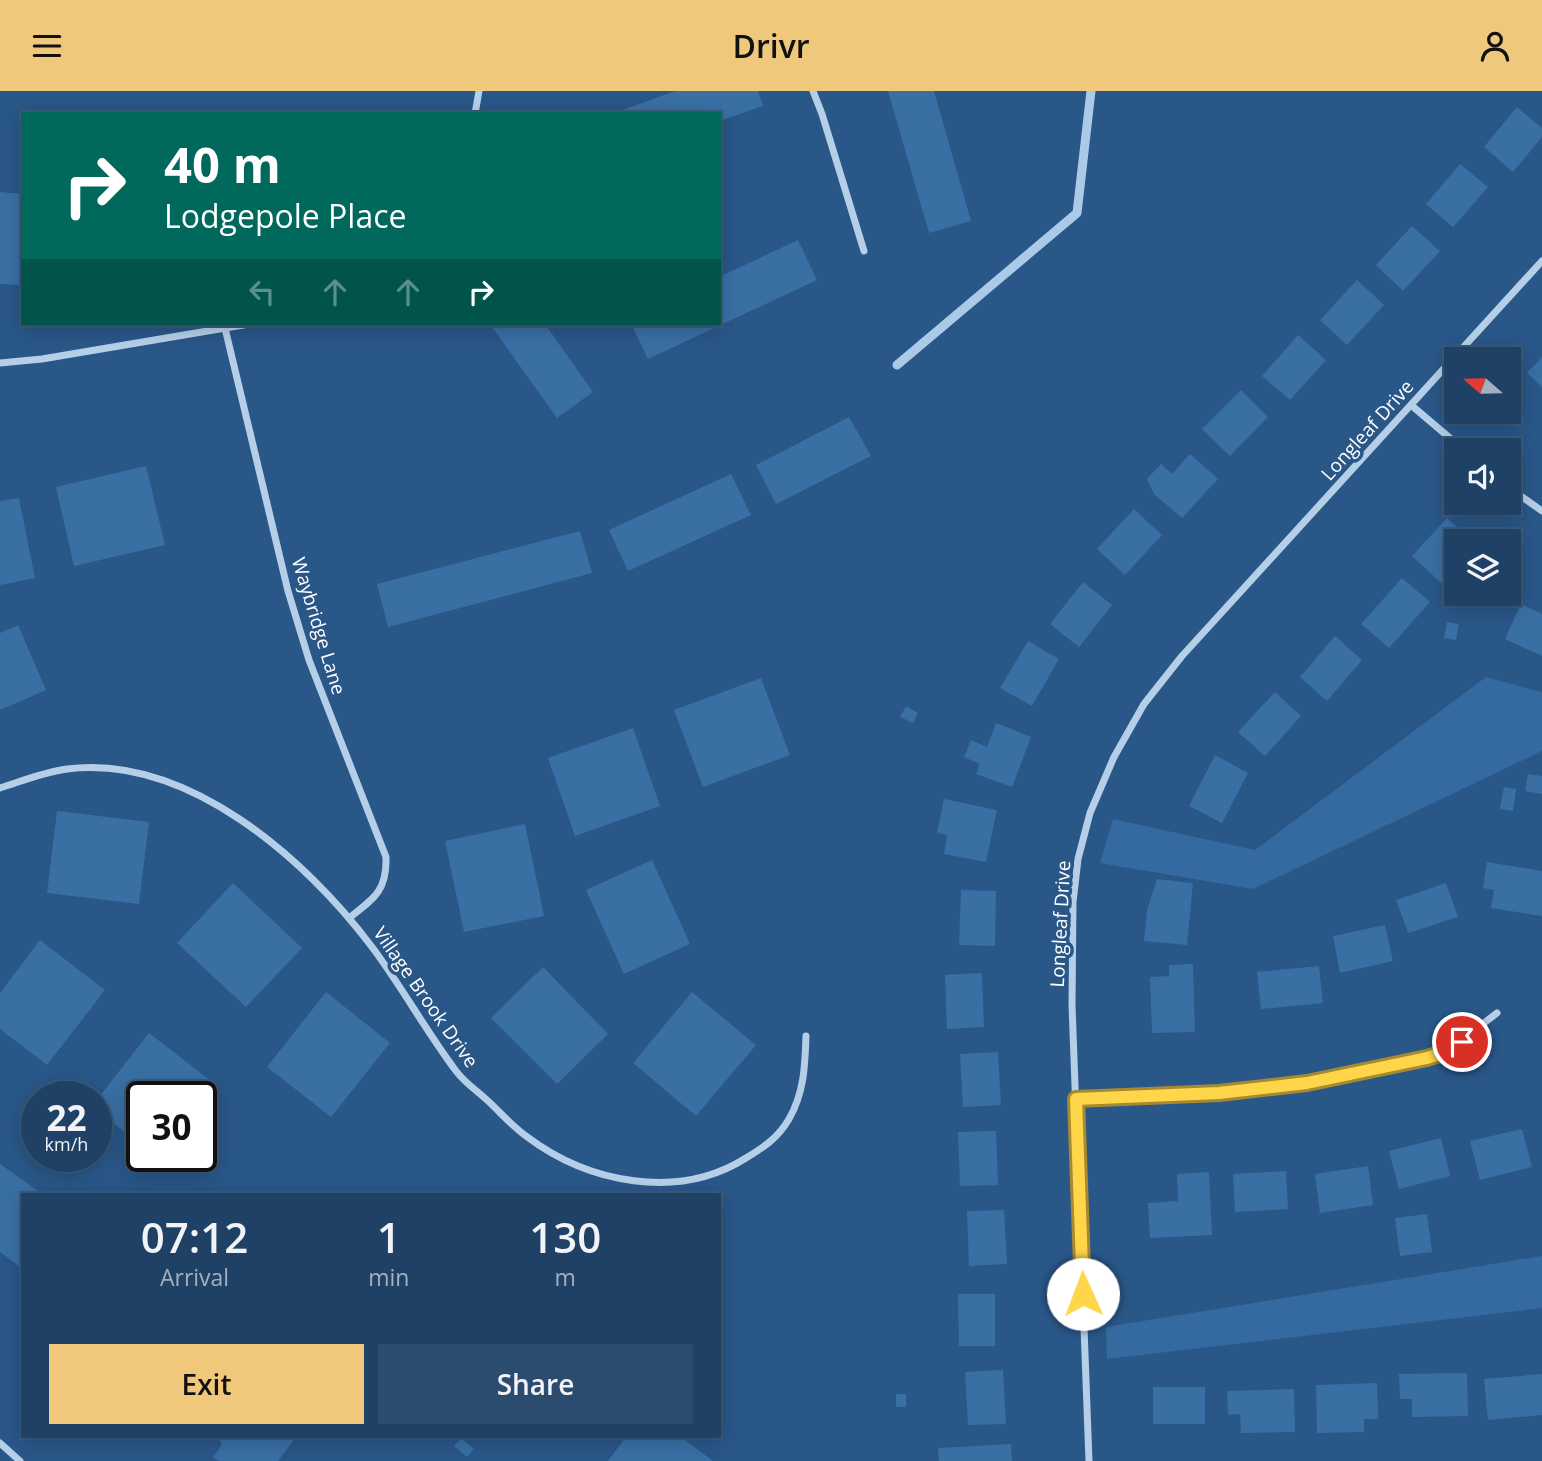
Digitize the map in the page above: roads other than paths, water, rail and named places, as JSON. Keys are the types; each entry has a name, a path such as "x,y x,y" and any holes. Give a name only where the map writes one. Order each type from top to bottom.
{"street":[{"path":"475,112 479,91"},
{"path":"813,91 864,251"},
{"name":"Longleaf Drive","path":"1088,1461 1072,1005 1073,902 1078,859 1090,813 1114,757 1144,704 1182,656 1542,261"},
{"path":"0,363 42,359 225,326"},
{"name":"Waybridge Lane","path":"225,326 285,578 306,649 386,857 383,885 372,900 349,918"},
{"path":"1411,405 1451,438"},
{"path":"1521,496 1542,511"},
{"name":"Village Brook Drive","path":"0,788 38,775 68,769 113,769 156,778 197,794 236,817 288,855 349,918 458,1073 526,1136 562,1159 602,1175 622,1180 660,1183 699,1178 736,1164 770,1144 790,1117 802,1086 806,1037"},
{"path":"1076,1099 1219,1093 1351,1076 1446,1052 1497,1013"},
{"path":"0,1443 20,1461"}],"waterway":[{"path":"897,365 1077,213 1091,91"}]}
